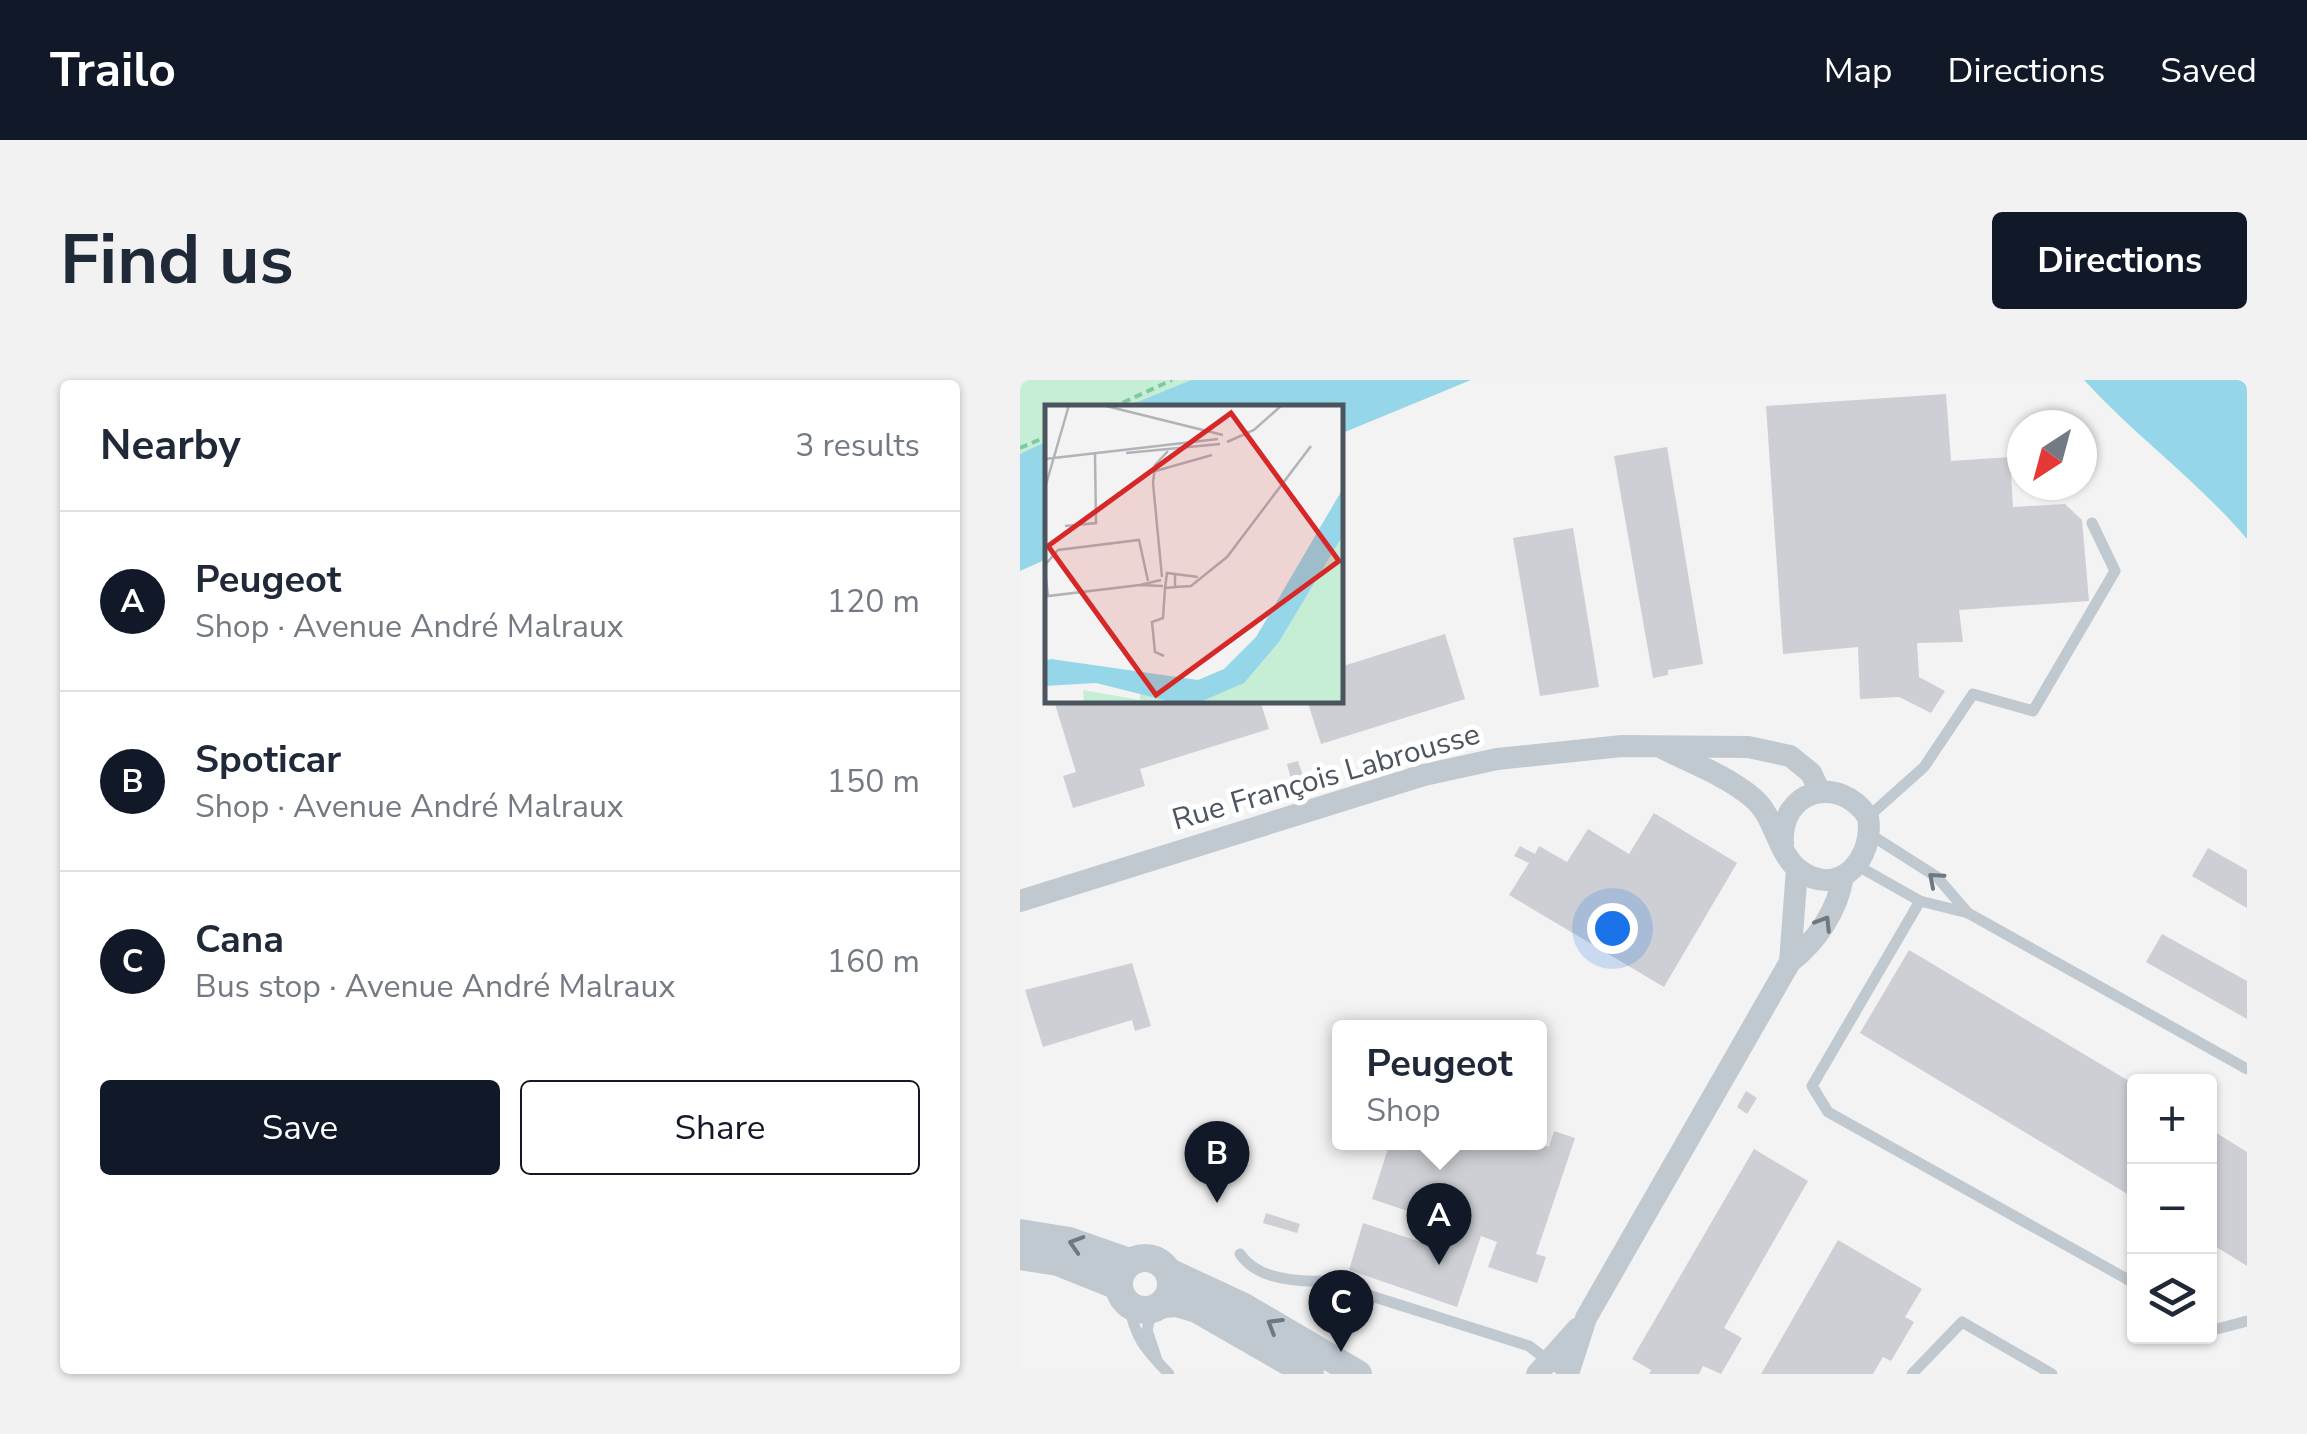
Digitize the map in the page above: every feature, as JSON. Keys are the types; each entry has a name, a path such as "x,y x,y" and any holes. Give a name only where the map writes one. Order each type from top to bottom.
{"street":[{"name":"Rue François Labrousse","path":"1020,901 1424,775 1497,758 1656,746 1736,747 1790,756 1811,772 1819,790 1848,796 1870,826"},
{"path":"1656,746 1758,802 1797,869 1790,962"},
{"path":"1736,747 1748,794"},
{"path":"1782,844 1786,816 1794,804 1819,790"},
{"path":"1555,1371 1790,962 1808,948 1840,898 1851,872 1868,852 1870,826"},
{"path":"1797,869 1827,880 1851,872"},
{"path":"1020,1233 1069,1241 1138,1293 1173,1287 1170,1273"},
{"path":"1020,1256 1058,1262 1138,1293 1197,1310 1310,1374"},
{"path":"1138,1293 1143,1260 1244,1306 1358,1374"}],"lane":[{"path":"1968,913 1937,877 1870,826 1924,767 1973,694 2033,711 2115,571 2092,522"},
{"path":"1851,872 1920,901 1968,913 2247,1069"},
{"path":"1920,901 1812,1086 1828,1112 2127,1279"},
{"path":"1240,1254 1248,1267 1297,1282 1324,1281 1529,1346 1555,1371"},
{"path":"1138,1293 1133,1332 1144,1350 1164,1369"},
{"path":"1138,1293 1147,1330 1164,1369"},
{"path":"2217,1329 2247,1321"},
{"path":"1912,1374 1962,1322 2052,1374"}],"path":[{"path":"1118,405 1172,380"},
{"path":"1020,448 1045,437"}],"green space":[{"path":"1020,380 1191,380 1130,405 1045,405 1045,442 1020,454"}],"water":[{"path":"1191,380 1471,380 1342,433 1342,405 1130,405"},
{"path":"2084,380 2247,380 2247,539 2208,498"},
{"path":"1045,442 1045,560 1020,571 1020,454"}],"building":[{"path":"1946,394 1951,461 2007,457 2007,500 2013,500 2013,507 2065,504 2082,520 2089,601 1959,610 1963,642 1917,643 1919,677 1945,691 1931,713 1899,697 1860,699 1858,647 1783,654 1766,406"},
{"path":"1667,447 1703,664 1668,670 1668,675 1653,678 1614,456"},
{"path":"1573,528 1599,687 1540,696 1513,538"},
{"path":"1445,634 1465,699 1321,744 1308,702 1342,702 1342,666"},
{"path":"1261,702 1269,729 1140,769 1145,786 1073,808 1063,776 1076,772 1055,704"},
{"path":"1298,761 1303,776 1291,779 1287,764"},
{"path":"1654,813 1737,863 1664,987 1509,895 1529,863 1514,856 1520,846 1535,854 1539,846 1567,862 1588,829 1629,854"},
{"path":"2208,848 2247,870 2247,908 2192,876"},
{"path":"2162,934 2247,981 2247,1019 2146,962"},
{"path":"1909,950 2127,1080 2127,1194 1860,1033"},
{"path":"1132,963 1151,1026 1135,1031 1132,1020 1043,1047 1025,990"},
{"path":"1746,1091 1757,1098 1747,1114 1737,1107"},
{"path":"1554,1131 1575,1138 1536,1254 1546,1257 1537,1283 1488,1267 1497,1242 1481,1236 1457,1307 1349,1270 1363,1223 1436,1247 1443,1223 1372,1199 1387,1150 1549,1147"},
{"path":"2217,1133 2247,1152 2247,1266 2217,1247"},
{"path":"1754,1149 1808,1181 1724,1328 1742,1338 1721,1374 1703,1366 1699,1374 1649,1374 1651,1370 1632,1359"},
{"path":"1266,1213 1300,1224 1297,1233 1263,1223"},
{"path":"1838,1240 1922,1289 1905,1317 1914,1322 1891,1361 1883,1357 1873,1374 1761,1374"}],"place":[{"name":"Spoticar","path":"1217,1203"},
{"name":"Peugeot","path":"1439,1265"},
{"name":"Cana","path":"1341,1352"}]}
